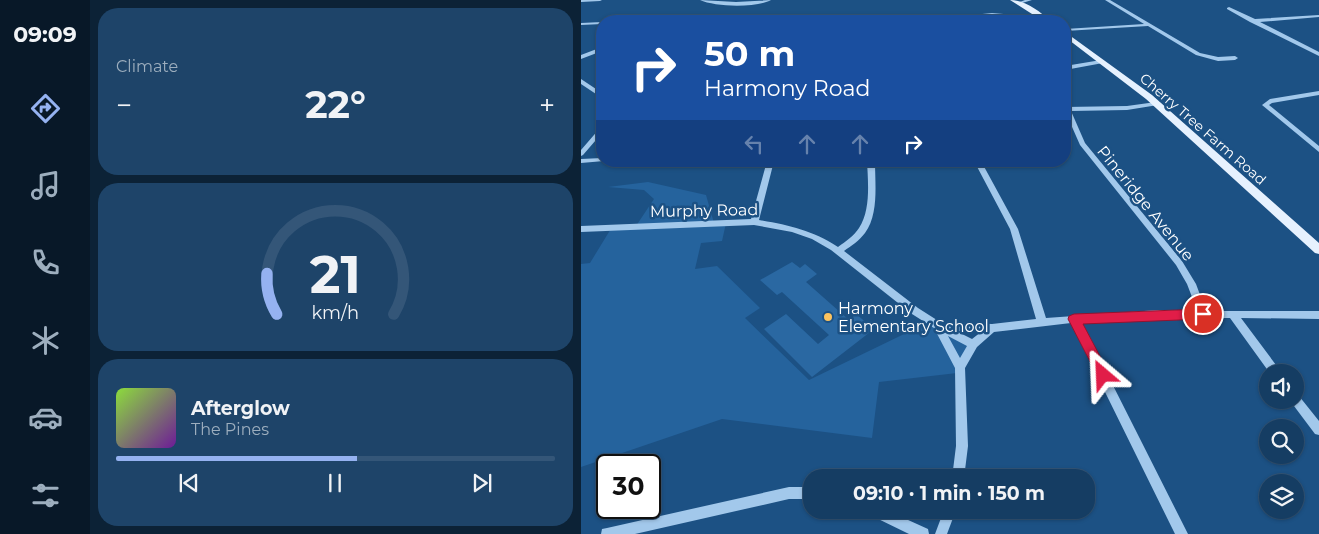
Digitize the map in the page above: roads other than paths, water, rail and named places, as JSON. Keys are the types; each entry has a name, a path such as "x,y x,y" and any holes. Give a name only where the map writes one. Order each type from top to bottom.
{"main road":[{"path":"1016,1 1038,15"},
{"name":"Cherry Tree Farm Road","path":"1071,39 1156,104 1319,250"}],"street":[{"path":"583,0 600,0"},
{"path":"702,0 722,3 763,2 769,0"},
{"path":"1016,1 1030,0"},
{"path":"1107,0 1198,54 1218,59 1235,58"},
{"path":"1229,8 1319,54"},
{"path":"982,15 1000,15"},
{"path":"1252,21 1319,16"},
{"path":"581,24 596,23"},
{"path":"1071,30 1148,25"},
{"path":"1311,50 1319,50"},
{"path":"581,57 596,51"},
{"path":"1071,67 1101,62"},
{"path":"581,81 596,92"},
{"path":"1319,93 1270,101 1265,105 1319,150"},
{"path":"1071,109 1127,108 1156,104"},
{"name":"Pineridge Avenue","path":"1071,120 1082,144 1179,263 1191,284 1203,314"},
{"path":"581,154 596,136"},
{"path":"581,161 596,160"},
{"path":"755,222 769,167"},
{"path":"838,251 862,231 868,218 871,167"},
{"path":"980,167 1014,229 1042,322"},
{"name":"Murphy Road","path":"581,228 755,222 781,226 801,232 838,251 915,312 973,344"},
{"path":"938,326 992,328 1074,319 1203,314 1233,316 1319,315"},
{"path":"1233,316 1269,364"},
{"path":"1074,319 1182,534"},
{"path":"938,326 961,368"},
{"path":"959,469 962,446 961,368 973,344 992,328"},
{"path":"1303,409 1319,430"},
{"path":"607,534 769,497 789,493 803,493"},
{"path":"891,519 923,534"},
{"path":"941,534 947,519"}],"place":[{"name":"Harmony Elementary School","path":"828,317"}]}
